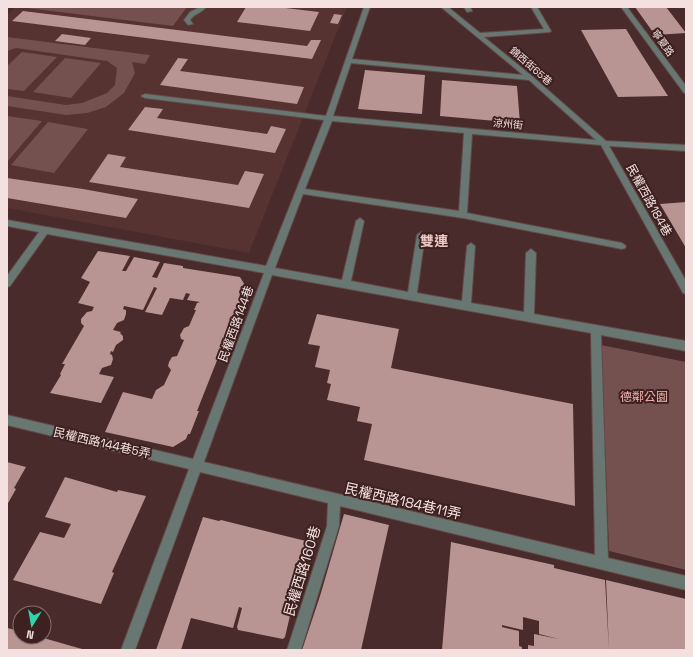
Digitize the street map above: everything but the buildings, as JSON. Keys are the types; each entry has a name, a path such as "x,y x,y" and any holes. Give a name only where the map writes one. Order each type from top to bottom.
{"street":[{"path":"190,24 187,20 192,13 202,10 203,7"},
{"name":"民權西路144巷","path":"128,650 269,271 328,118 367,7"},
{"name":"錦西街65巷","path":"444,7 531,78 604,143"},
{"path":"479,35 548,31 534,7"},
{"name":"寧夏路","path":"624,7 686,91"},
{"path":"348,61 531,78"},
{"name":"涼州街","path":"145,96 302,116 604,143 686,148"},
{"path":"463,216 468,130"},
{"name":"民權西路184巷","path":"604,143 686,290"},
{"path":"300,191 463,216 622,246"},
{"path":"346,285 360,221"},
{"path":"7,223 686,346"},
{"path":"7,283 45,230"},
{"path":"412,297 420,235"},
{"path":"466,306 471,246"},
{"path":"529,318 531,253"},
{"path":"596,330 602,563"},
{"name":"民權西路144巷5弄","path":"7,420 197,466"},
{"name":"民權西路184巷11弄","path":"197,466 686,583"},
{"name":"民權西路160巷","path":"294,650 333,526 334,500"}],"shaded area":[{"path":"16,7 347,7 249,253 7,208 7,15"}],"green space":[{"path":"187,7 173,26 27,8"},
{"path":"7,37 150,55 145,64 132,62 135,73 124,93 106,107 87,113 66,115 7,106 7,96 66,105 82,103 107,93 115,85 117,68 107,61 16,48 7,51"},
{"path":"22,52 57,57 24,91 7,89 7,66"},
{"path":"65,58 101,63 71,98 33,92"},
{"path":"7,116 42,121 7,162"},
{"path":"48,122 88,129 54,173 11,165"},
{"name":"德鄰公園","path":"601,345 686,362 686,570 609,551"}],"district":[{"name":"雙連","path":"434,241"}]}
